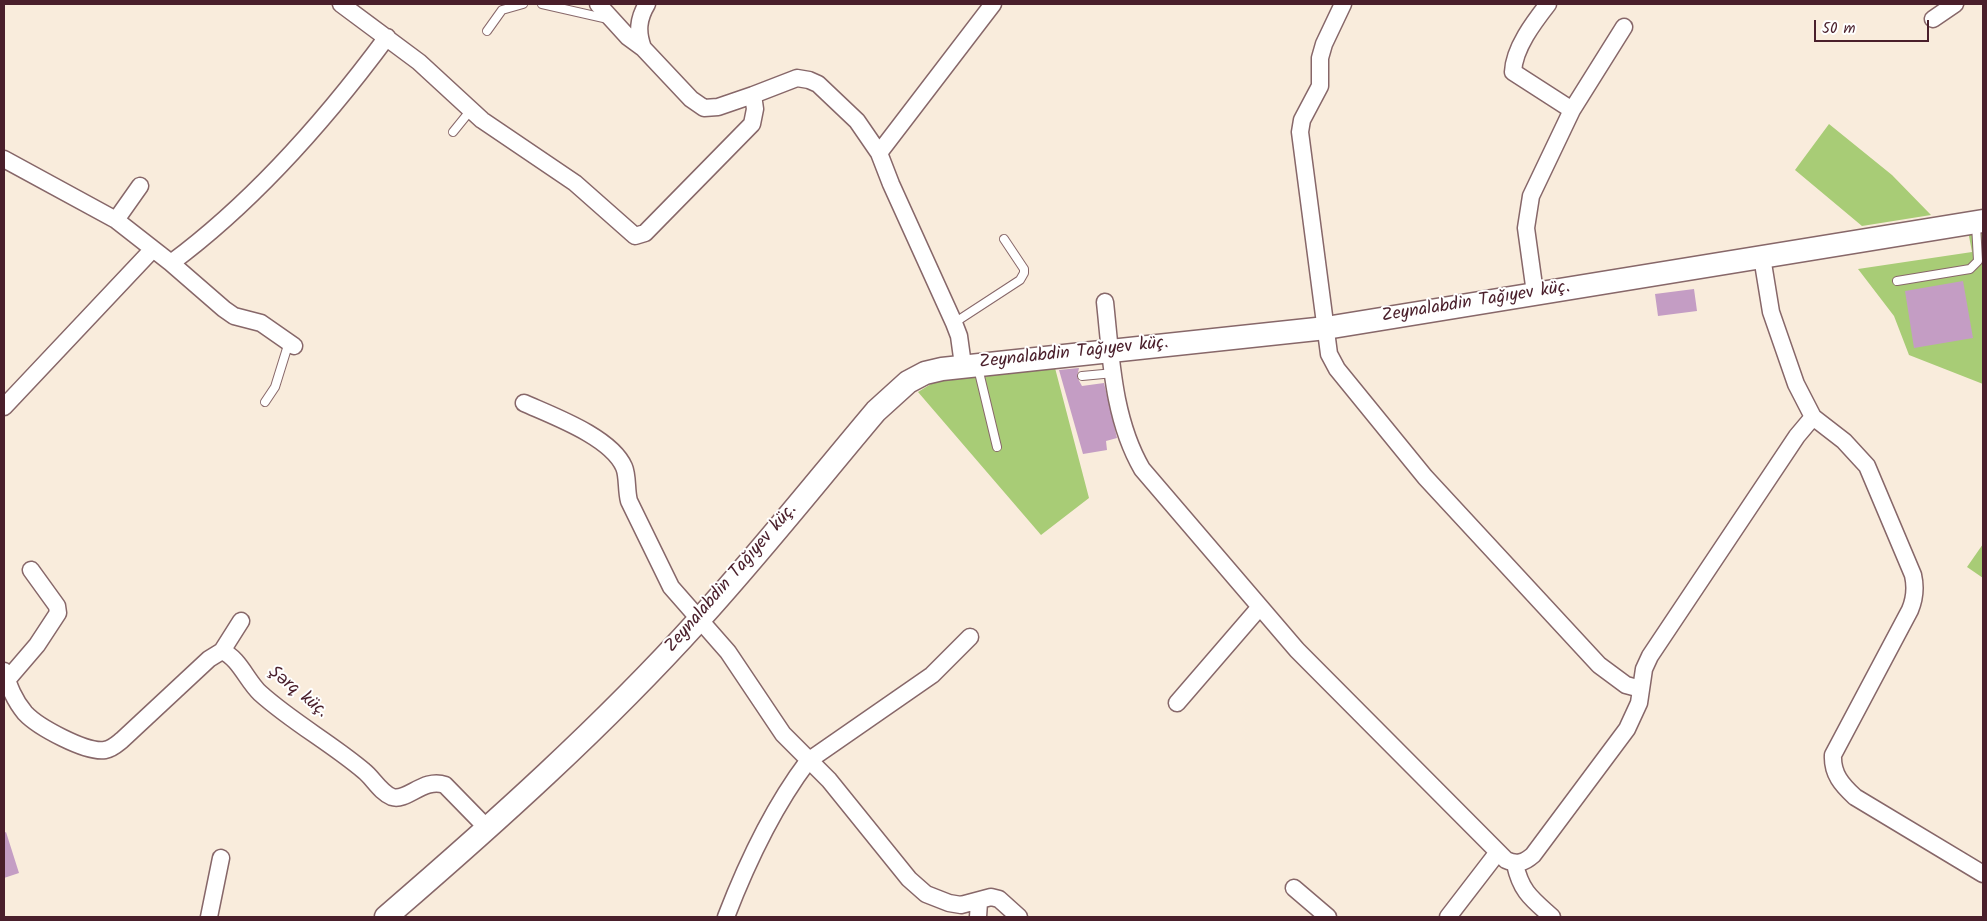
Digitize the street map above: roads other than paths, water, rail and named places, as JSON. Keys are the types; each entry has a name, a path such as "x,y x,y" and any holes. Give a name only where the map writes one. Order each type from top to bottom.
{"street":[{"path":"341,4 419,62 470,111 574,183 635,236 640,236 752,124 755,109 753,95"},
{"path":"598,4 628,37 643,48 691,99 704,108 718,107 797,78 818,84 857,121 879,153 891,184 954,323 970,365"},
{"path":"643,48 638,22 647,4"},
{"path":"879,153 993,4"},
{"path":"1343,4 1324,44 1320,58 1320,86 1302,120 1300,132 1329,354 1337,369 1425,477 1599,665 1626,685 1641,689"},
{"path":"1548,4 1518,51 1513,63 1513,72 1516,77 1572,110"},
{"path":"1933,19 1955,4"},
{"path":"1536,294 1530,263 1527,214 1531,196 1572,110 1624,27"},
{"path":"171,263 196,245 286,158 324,118 387,38"},
{"path":"4,159 116,220 154,248 224,310 234,316 261,323 291,344"},
{"path":"116,220 140,186"},
{"name":"Zeynalabdin Tağıyev küç.","path":"386,917 488,829 571,751 699,621 893,394 908,382 925,373 970,365 1112,362 1980,221"},
{"path":"4,407 154,248"},
{"path":"1762,257 1775,329 1796,384 1813,417 1856,452 1872,475 1914,575 1915,598 1833,755 1834,770 1843,785 1855,797 1983,874"},
{"path":"1104,302 1124,429 1132,452 1142,469 1259,608 1297,650 1506,860 1515,864 1526,861 1533,855 1627,730 1639,703 1644,668 1650,656 1797,436 1813,417"},
{"path":"524,403 561,419 608,446 616,455 627,473 626,488 630,502 671,587 728,652 783,734 829,780 909,880 926,894 948,903 978,909 991,897 999,899 1019,917"},
{"path":"31,570 52,598 58,613 37,645 5,675 19,705 36,722 49,731 91,748 107,750 122,740 209,659 222,651 241,621"},
{"path":"1177,703 1259,608"},
{"path":"726,917 761,840 808,761 932,675 970,637"},
{"name":"Şərq küç.","path":"222,651 232,658 259,691 363,770 388,794 398,797 432,782 439,782 445,785 488,829"},
{"path":"1448,917 1498,852"},
{"path":"209,917 221,858"},
{"path":"1515,864 1518,881 1523,889 1552,917"},
{"path":"1294,888 1328,917"}],"lane":[{"path":"486,31 502,10 523,4"},
{"path":"542,4 612,20"},
{"path":"453,132 470,111"},
{"path":"1897,281 1970,269 1978,261 1981,246 1980,221"},
{"path":"954,323 1020,280 1024,269 1004,240"},
{"path":"265,402 275,387 291,344"},
{"path":"1082,376 1112,362"},
{"path":"970,365 997,447"}]}
